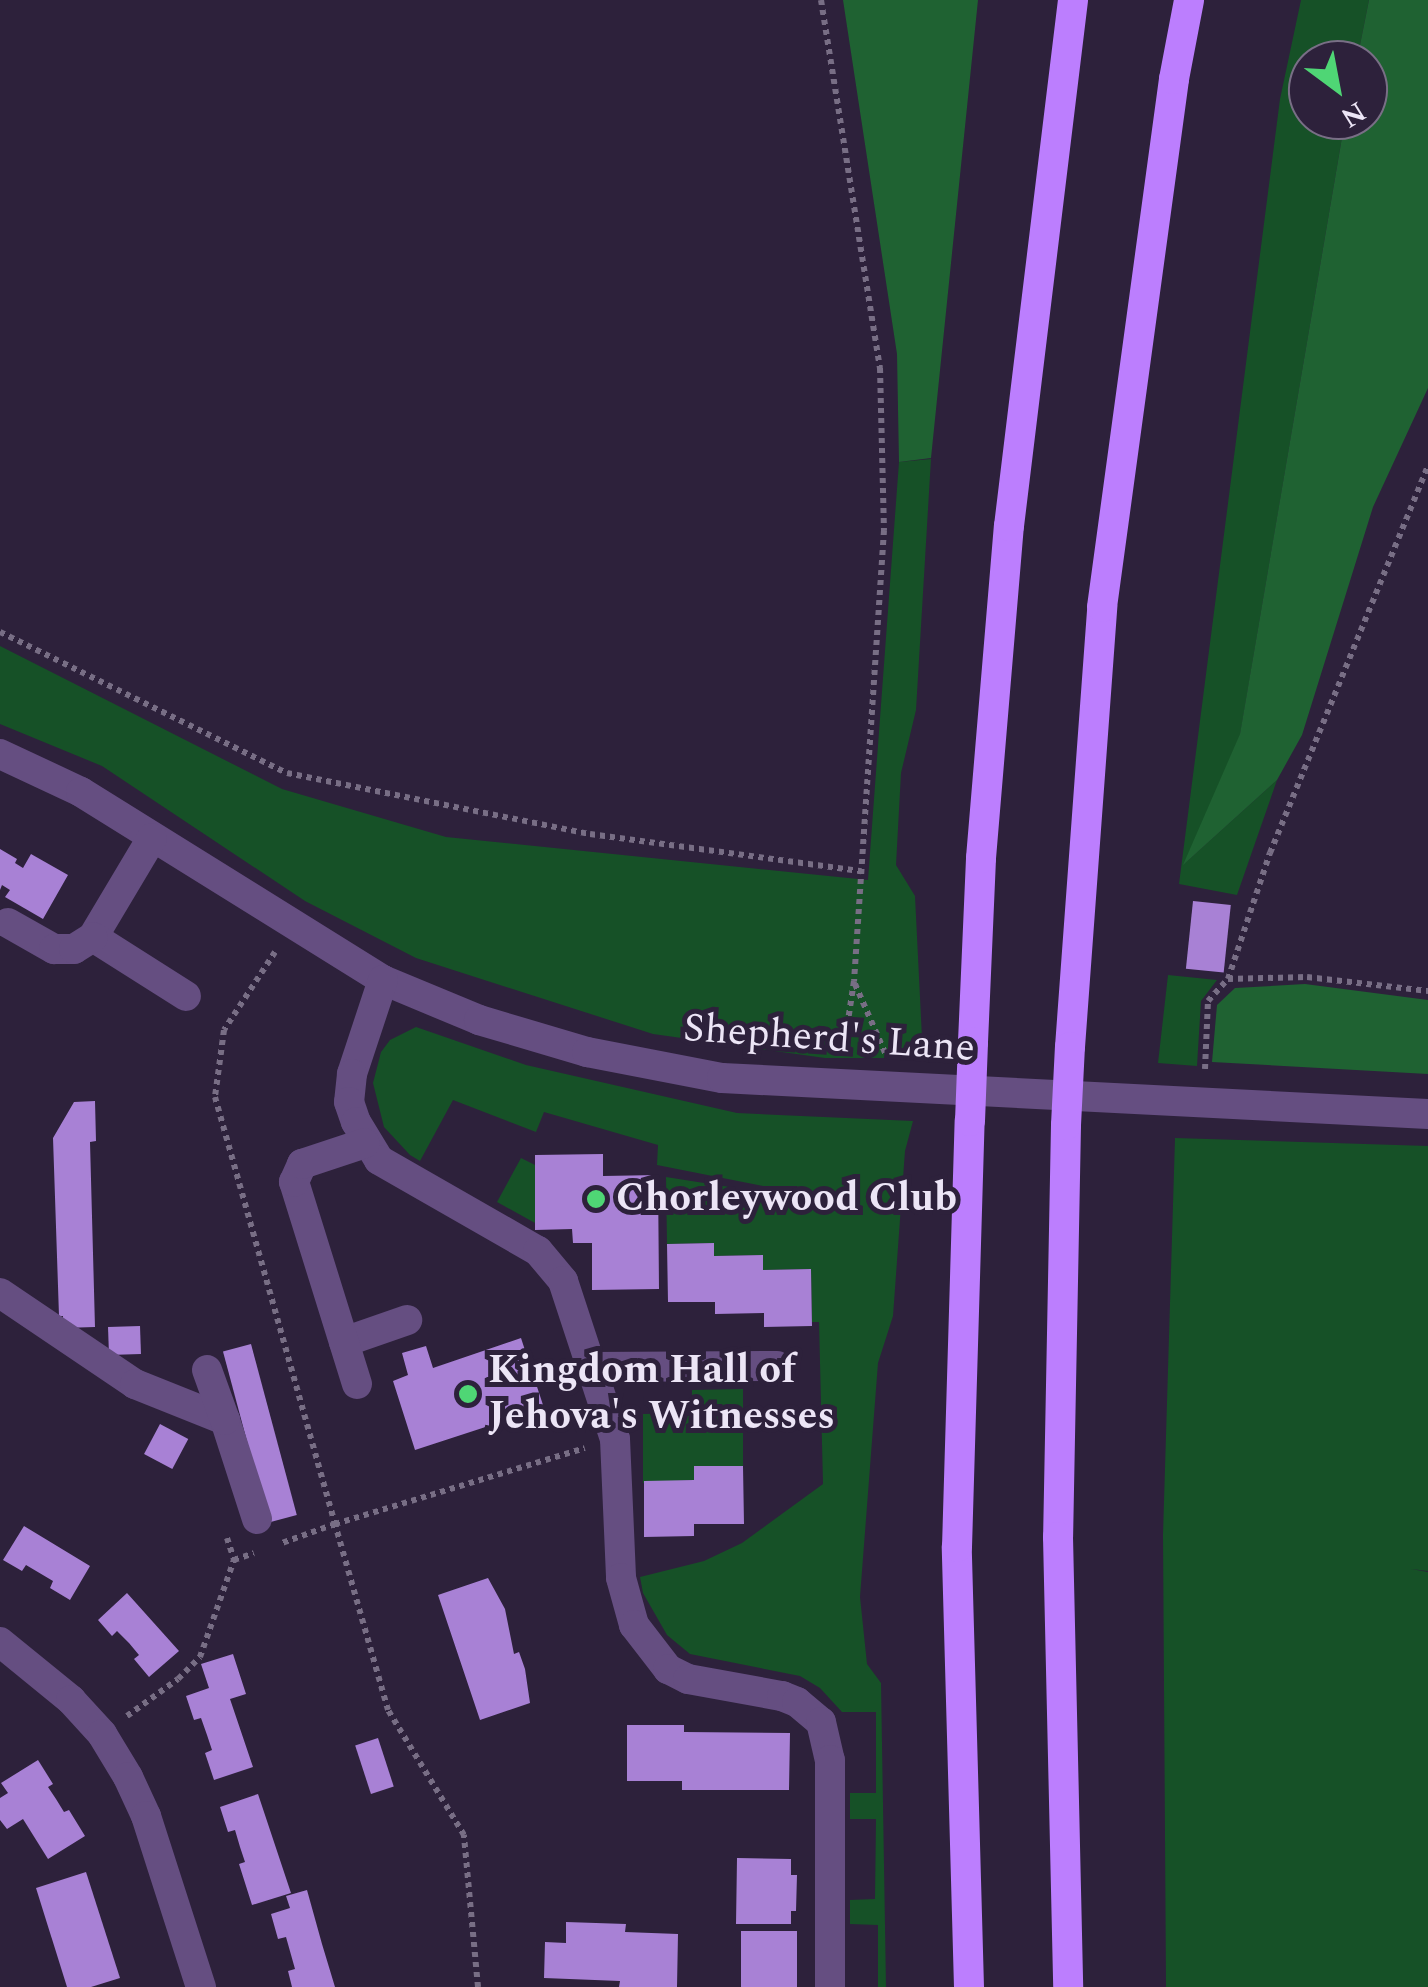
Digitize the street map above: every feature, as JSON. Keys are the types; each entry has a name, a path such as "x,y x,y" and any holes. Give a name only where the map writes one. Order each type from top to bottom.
{"highway":[{"path":"968,1987 957,1546 982,858 1008,526 1073,0"},
{"path":"1068,1987 1058,1537 1070,1047 1102,607 1174,78 1189,0"}],"street":[{"name":"Shepherd's Lane","path":"0,754 81,792 383,980 479,1020 587,1052 722,1078 1428,1114"},
{"path":"8,923 54,949 74,949 93,936 152,838"},
{"path":"93,936 186,996"},
{"path":"383,980 352,1074 349,1102 366,1143 401,1176 538,1251 552,1263 563,1282 615,1439 625,1602 652,1654 688,1679 797,1702 822,1722 830,1760 830,1987"},
{"path":"357,1384 294,1182 302,1164 366,1143"},
{"path":"0,1293 136,1384 225,1420"},
{"path":"344,1342 407,1320"},
{"path":"591,1367 777,1366"},
{"path":"207,1370 257,1520"},
{"path":"0,1642 71,1700 102,1734 146,1816 201,1987"}],"path":[{"path":"821,0 880,368 884,530 854,981 838,1086"},
{"path":"1204,1067 1208,1001 1228,979 1270,853 1428,466"},
{"path":"0,632 287,774 590,834 861,872"},
{"path":"291,926 224,1030 215,1096 388,1710 464,1836 478,1987"},
{"path":"1228,979 1307,977 1428,991"},
{"path":"854,981 901,1088"},
{"path":"102,1734 178,1680 200,1657 234,1560 334,1524 615,1439"}],"green space":[{"path":"843,0 978,0 931,458 899,462 897,354"},
{"path":"1301,0 1369,0 1361,40 1293,40"},
{"path":"1369,0 1428,0 1428,388 1373,507 1302,735 1277,780 1183,865 1240,734 1342,140 1388,140 1388,40 1361,40"},
{"path":"1288,61 1288,140 1342,140 1240,735 1185,863 1277,780 1237,895 1179,884"},
{"path":"931,459 916,710 901,773 896,865 915,896 923,1058 825,1058 653,1034 416,958 305,901 102,766 0,724 0,646 282,789 446,837 868,880 899,462"},
{"path":"1168,975 1217,980 1201,1001 1197,1066 1158,1063"},
{"path":"1305,984 1428,1000 1428,1074 1212,1062 1217,1005 1235,988"},
{"path":"416,1027 526,1065 737,1113 913,1121 905,1151 893,1316 878,1363 860,1597 867,1664 881,1683 886,1987 878,1987 878,1925 850,1924 850,1900 875,1899 876,1819 850,1819 850,1793 876,1793 876,1712 842,1712 820,1688 800,1676 690,1654 667,1635 643,1593 640,1577 704,1561 742,1543 823,1484 819,1322 812,1322 811,1269 763,1270 762,1255 714,1256 714,1243 667,1244 666,1177 761,1192 763,1186 657,1165 658,1145 544,1112 536,1132 453,1100 420,1161 410,1155 384,1127 373,1083 381,1052 390,1040"},
{"path":"1175,1138 1428,1146 1428,1571 1411,1569 1428,1572 1428,1987 1166,1987 1163,1535"},
{"path":"521,1158 535,1165 535,1223 497,1202"},
{"path":"743,1389 743,1466 694,1466 694,1480 643,1483 643,1414 692,1413 692,1390"}],"building":[{"path":"0,849 17,859 15,863 23,868 31,854 68,875 43,919 5,897 10,890 2,885 0,890"},
{"path":"1193,901 1231,905 1224,973 1186,969"},
{"path":"95,1101 96,1141 90,1142 95,1327 63,1328 63,1316 59,1316 53,1138 74,1102"},
{"name":"Chorleywood Club","path":"603,1154 603,1176 658,1175 659,1289 592,1290 592,1243 573,1243 572,1229 535,1230 535,1155"},
{"path":"714,1243 714,1256 763,1255 763,1270 811,1269 812,1326 764,1327 764,1313 715,1314 715,1302 668,1302 667,1244"},
{"path":"140,1326 141,1354 109,1355 108,1327"},
{"name":"Kingdom Hall of Jehova's Witnesses","path":"521,1338 544,1408 415,1450 393,1381 408,1375 402,1353 426,1346 433,1368"},
{"path":"251,1344 297,1515 269,1522 223,1352"},
{"path":"160,1424 188,1439 172,1469 144,1454"},
{"path":"694,1466 743,1466 744,1524 694,1524 694,1536 644,1537 644,1481 694,1480"},
{"path":"24,1526 90,1566 70,1600 50,1588 53,1581 26,1565 22,1571 3,1560"},
{"path":"488,1578 505,1609 514,1654 519,1652 525,1669 530,1703 480,1720 438,1595"},
{"path":"127,1593 179,1651 149,1677 134,1659 139,1655 129,1643 117,1631 112,1636 98,1620"},
{"path":"233,1654 246,1694 230,1699 253,1767 214,1780 205,1753 212,1750 201,1718 194,1720 186,1696 209,1688 201,1664"},
{"path":"627,1725 684,1725 684,1732 790,1733 789,1790 682,1790 682,1781 627,1781"},
{"path":"378,1738 394,1787 371,1794 355,1745"},
{"path":"38,1760 53,1784 48,1787 85,1836 48,1859 23,1819 7,1829 0,1820 0,1798 8,1793 1,1783"},
{"path":"258,1794 291,1893 252,1905 239,1864 245,1862 235,1830 228,1832 220,1807"},
{"path":"737,1858 791,1859 791,1875 797,1875 796,1911 791,1911 791,1924 736,1924"},
{"path":"86,1872 120,1978 91,1987 67,1987 36,1888"},
{"path":"307,1890 335,1987 292,1987 288,1971 295,1969 286,1937 278,1939 271,1914 290,1908 286,1896"},
{"path":"566,1922 626,1924 625,1932 678,1934 677,1987 619,1987 620,1981 544,1978 545,1942 566,1943"},
{"path":"741,1931 797,1931 797,1987 741,1987"}],"place":[{"name":"Chorleywood Club","path":"596,1199"},
{"name":"Kingdom Hall of Jehova's Witnesses","path":"468,1394"}]}
